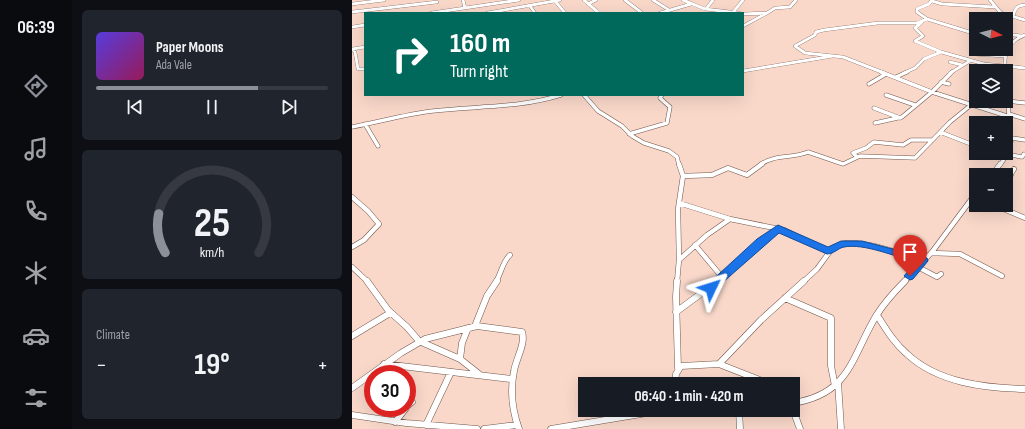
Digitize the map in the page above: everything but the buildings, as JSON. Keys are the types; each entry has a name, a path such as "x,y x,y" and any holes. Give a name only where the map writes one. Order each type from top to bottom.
{"street":[{"path":"352,4 384,0"},
{"path":"463,0 465,12"},
{"path":"352,12 437,1 440,12 519,0"},
{"path":"493,12 560,0"},
{"path":"584,0 598,12"},
{"path":"588,4 596,0"},
{"path":"625,0 641,12"},
{"path":"653,0 669,10"},
{"path":"683,0 706,9 737,12"},
{"path":"700,12 706,9 713,0"},
{"path":"734,11 743,0"},
{"path":"744,25 775,8 790,7 796,0"},
{"path":"990,0 1000,12"},
{"path":"555,1 564,12"},
{"path":"969,32 927,19 916,10 932,1 941,4 995,7"},
{"path":"497,4 500,11"},
{"path":"663,12 691,4"},
{"path":"1025,5 1020,5 1015,8 1013,16 1025,20"},
{"path":"530,6 534,12"},
{"path":"514,8 516,12"},
{"path":"744,14 767,13"},
{"path":"927,19 915,28 923,36 915,41 921,45 970,61 991,64"},
{"path":"922,22 878,23 827,29 815,32 815,35 795,46 802,53 837,56 969,104"},
{"path":"352,27 364,25"},
{"path":"1013,34 1024,36"},
{"path":"1013,42 1024,36"},
{"path":"364,47 352,49 355,54 358,69 364,69"},
{"path":"896,77 915,68 924,60 942,52"},
{"path":"744,71 837,56"},
{"path":"875,123 900,118 932,92 941,82 962,65 970,61"},
{"path":"950,62 962,65"},
{"path":"1013,67 1025,68"},
{"path":"869,84 886,74"},
{"path":"941,82 949,84"},
{"path":"886,95 916,105"},
{"path":"352,127 439,110 510,105 558,96"},
{"path":"585,96 598,111 622,126 629,134 644,143 675,154 680,162 683,176 679,203 679,260 676,312 678,368 676,377"},
{"path":"629,134 667,124 670,107 660,98 661,96"},
{"path":"1013,102 1025,103"},
{"path":"683,176 712,175 728,168 747,175 768,159 799,156 808,152 843,164 857,157 915,158 940,132 969,107"},
{"path":"874,108 900,118"},
{"path":"982,108 1025,119"},
{"path":"1008,108 1009,115"},
{"path":"365,124 378,146"},
{"path":"940,132 969,143"},
{"path":"1013,138 1025,140"},
{"path":"857,157 853,153 866,148 874,142 903,145 909,140 932,140"},
{"path":"1013,156 1020,157 1024,154"},
{"path":"352,198 368,211 379,224 364,240 352,247"},
{"path":"679,203 730,219 778,228 825,250 831,250"},
{"path":"800,402 809,400 823,394 836,384 863,345 877,315 931,253 969,204"},
{"path":"1011,212 1025,218"},
{"path":"679,260 695,245 730,219"},
{"path":"676,312 695,300 778,228"},
{"path":"678,368 685,364 710,366 719,364 785,298 817,269 831,250 841,244 862,244 923,261"},
{"path":"695,245 722,277"},
{"path":"931,253 960,254 1002,276"},
{"path":"475,326 487,296 501,274 506,258 510,254"},
{"path":"352,267 370,283 381,302 419,341 460,359 481,375"},
{"path":"918,267 936,276 941,274"},
{"path":"785,298 831,318 831,366 836,384 841,429"},
{"path":"352,336 390,312"},
{"path":"877,315 896,343 911,358 928,368 952,379 979,384 1025,389"},
{"path":"352,388 384,364 419,341 475,326 519,332 524,335 511,379 513,408 518,427 484,429"},
{"path":"460,359 462,343 468,328"},
{"path":"384,364 511,379"},
{"path":"719,364 752,377"},
{"path":"415,429 424,425 451,372"},
{"path":"352,415 395,422 477,429"},
{"path":"395,422 399,417"},
{"path":"551,429 623,417"},
{"path":"739,417 740,429"},
{"path":"796,417 800,429"}],"route":[{"path":"711,288 778,228 827,251 844,243 862,244 923,261 910,276"}]}
